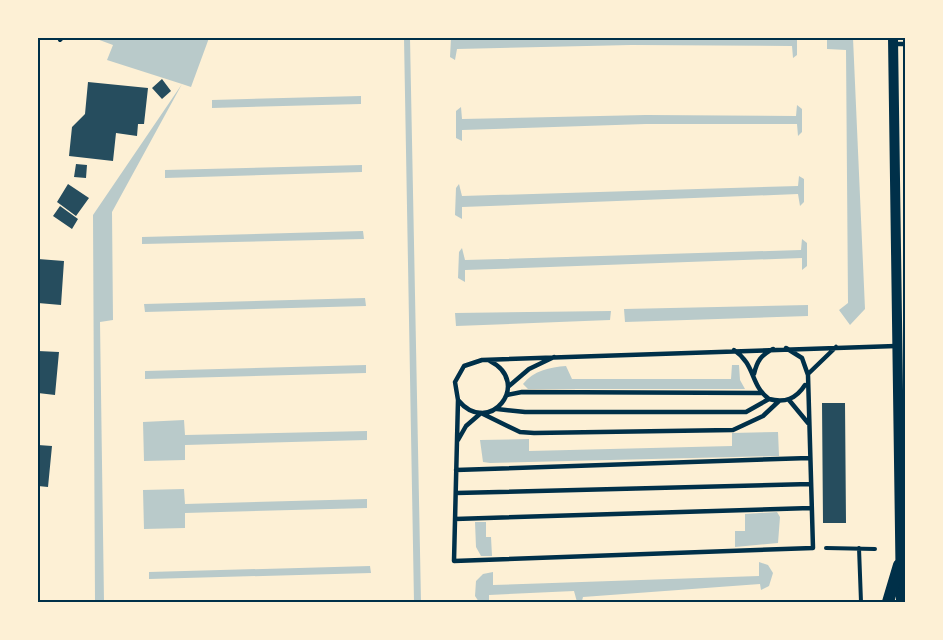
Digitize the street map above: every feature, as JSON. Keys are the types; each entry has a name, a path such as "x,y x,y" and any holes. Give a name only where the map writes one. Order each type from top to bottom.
{"main road":[{"path":"888,603 899,565"}],"street":[{"path":"893,41 901,233 896,346 901,603"}],"lane":[{"path":"893,41 906,44"},
{"path":"836,346 808,375 806,384 813,548 454,561 458,400 455,391 459,373 472,361 560,355 836,346 896,346"},
{"path":"754,375 757,363 765,353 776,348"},
{"path":"786,348 802,358 808,375"},
{"path":"734,350 747,361 761,393 769,399 789,400 800,394 806,384"},
{"path":"508,387 528,369 560,355"},
{"path":"490,361 504,371 508,387 507,395 497,409"},
{"path":"507,395 522,392 761,393"},
{"path":"457,443 466,426 481,414 497,409 525,412 746,412 769,399"},
{"path":"458,400 464,407 511,429 527,433 733,430 763,416 779,401"},
{"path":"789,400 808,425"},
{"path":"456,470 809,458"},
{"path":"456,493 810,484"},
{"path":"455,519 811,508"}],"path":[{"path":"813,548 875,549"},
{"path":"859,548 861,603"}],"shaded area":[{"path":"94,38 209,38 191,87 107,60 113,45"},
{"path":"404,38 410,38 421,602 414,602"},
{"path":"451,38 797,38 797,55 793,58 792,46 631,45 457,49 455,60 450,57"},
{"path":"827,38 853,38 865,309 850,325 839,310 848,303 846,50 827,49"},
{"path":"182,84 112,212 113,320 100,322 104,602 95,602 93,215"},
{"path":"361,96 361,104 212,108 212,100"},
{"path":"797,105 802,109 802,132 798,136 797,124 646,124 462,130 462,141 456,138 456,111 461,107 462,119 646,115 796,116"},
{"path":"362,165 362,172 165,178 165,170"},
{"path":"799,176 804,179 804,202 800,206 798,194 462,207 462,219 455,215 456,188 459,184 462,196 798,186"},
{"path":"363,231 364,239 142,244 142,237"},
{"path":"802,239 807,243 807,266 802,270 802,258 465,270 465,282 458,278 459,252 462,248 465,260 801,250"},
{"path":"365,298 366,306 145,312 144,304"},
{"path":"808,305 808,316 625,322 624,309"},
{"path":"611,311 610,320 456,326 455,313"},
{"path":"366,365 366,373 145,379 145,371"},
{"path":"732,365 739,365 740,380 745,389 528,389 523,384 537,373 566,366 572,379 731,379"},
{"path":"184,420 185,435 367,431 367,440 185,445 185,460 144,461 143,422"},
{"path":"778,432 779,456 490,463 483,462 480,440 529,439 529,451 732,446 732,433"},
{"path":"184,489 185,504 367,499 367,508 185,513 185,528 144,529 143,490"},
{"path":"777,512 780,517 778,543 735,547 735,531 745,531 745,514"},
{"path":"475,522 486,522 486,537 491,537 492,556 481,556 476,547"},
{"path":"759,562 768,565 773,573 769,586 761,590 760,584 583,597 582,601 577,602 574,591 489,595 489,602 479,602 475,596 476,581 483,574 493,572 493,585 759,576"},
{"path":"370,566 371,573 149,579 149,572"}],"building":[{"path":"162,79 171,91 162,99 152,88"},
{"path":"88,82 148,88 144,124 138,124 137,136 116,133 113,161 69,156 72,127 85,114"},
{"path":"76,164 87,165 86,178 74,177"},
{"path":"68,184 89,198 76,216 57,202"},
{"path":"60,206 78,219 72,229 53,216"},
{"path":"38,259 64,261 61,305 38,303"},
{"path":"38,351 59,352 55,395 38,393"},
{"path":"822,403 845,403 846,523 823,523"},
{"path":"38,445 52,446 48,487 38,486"}]}
